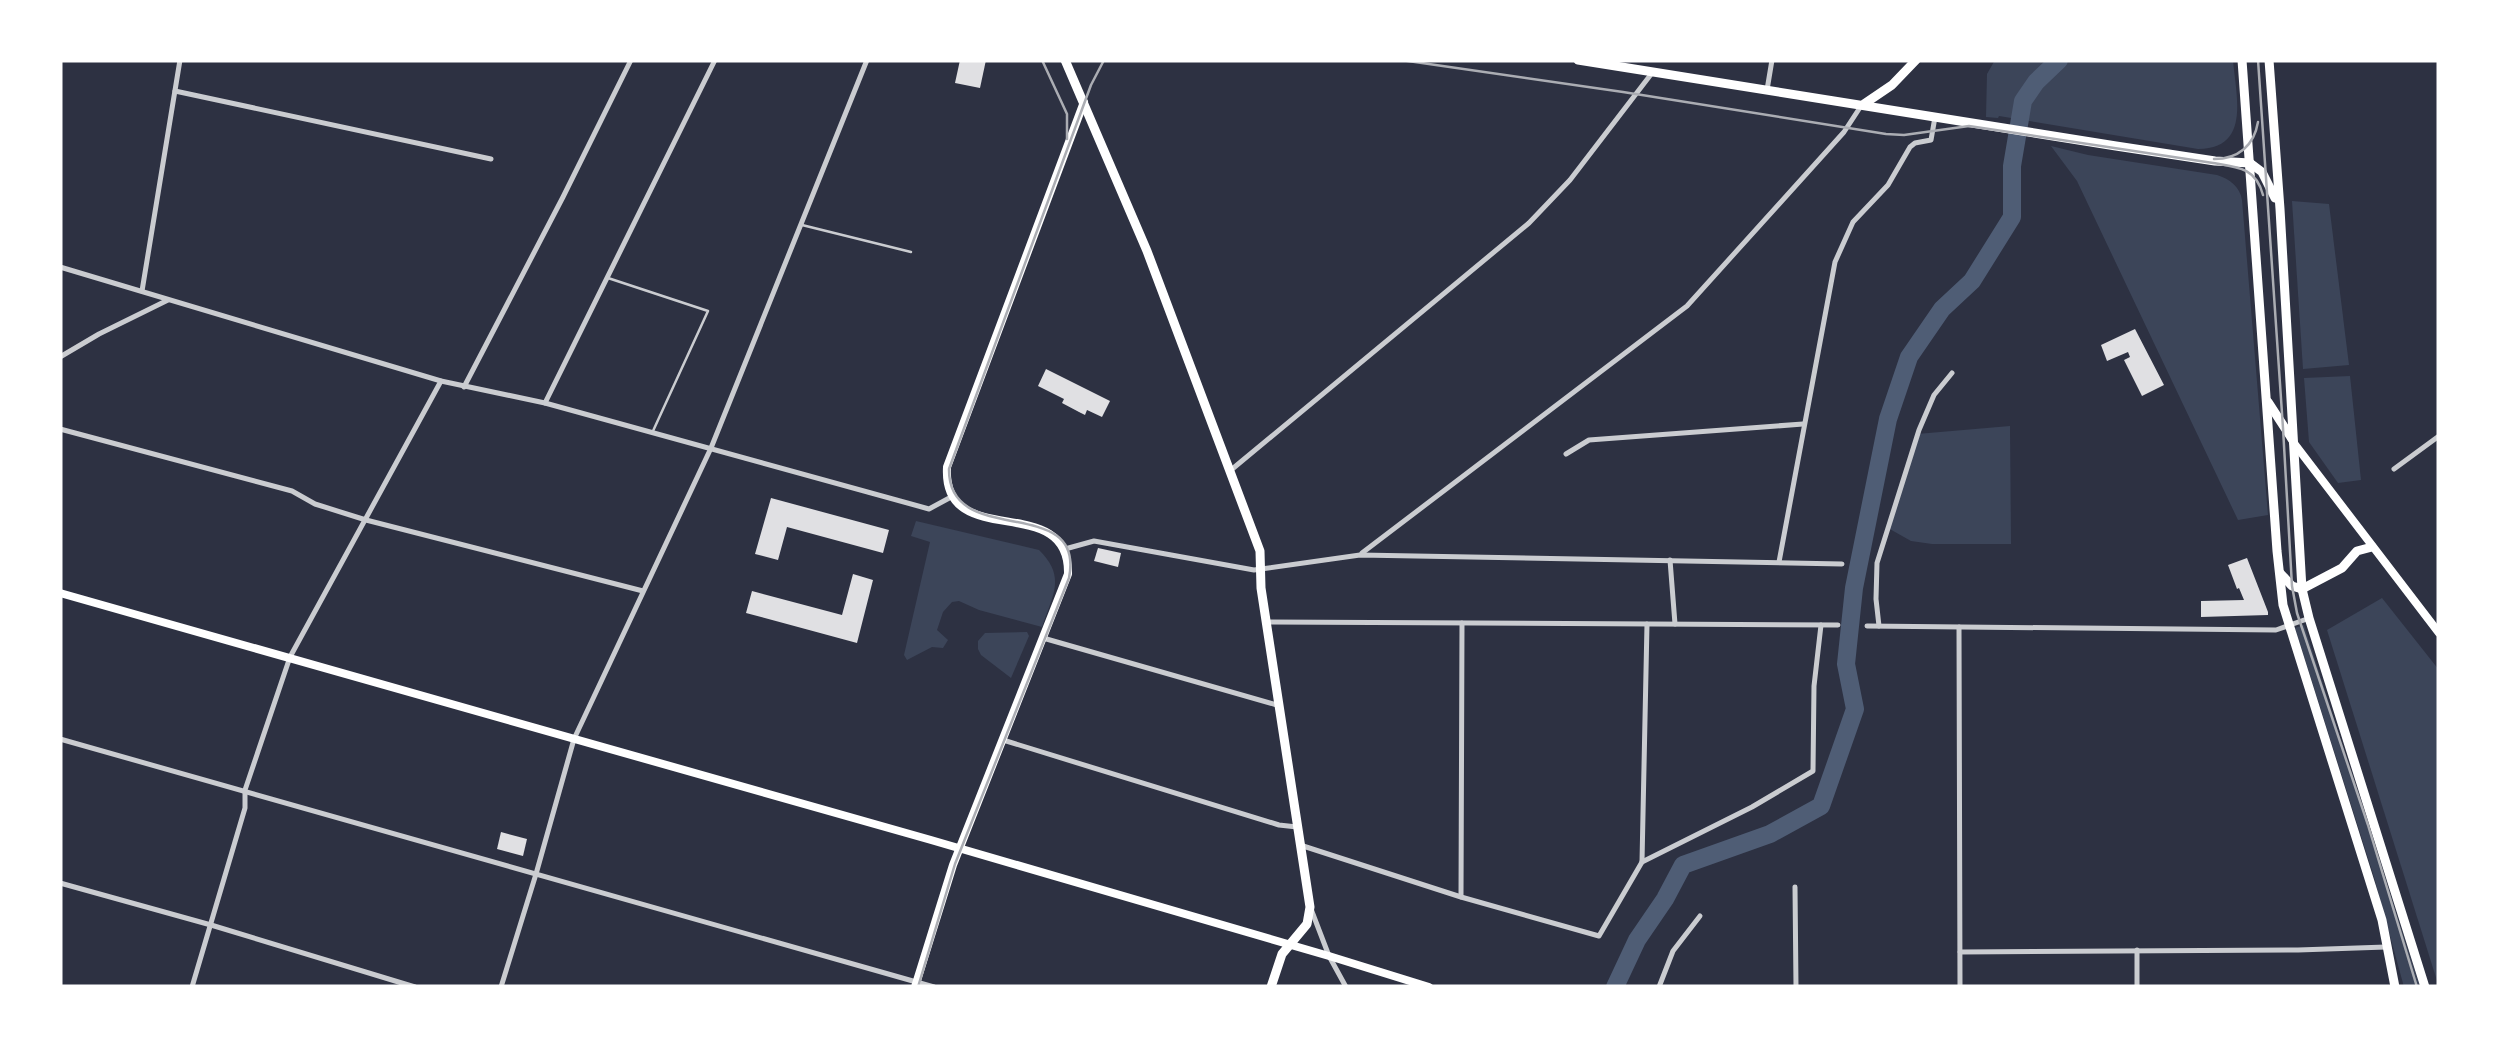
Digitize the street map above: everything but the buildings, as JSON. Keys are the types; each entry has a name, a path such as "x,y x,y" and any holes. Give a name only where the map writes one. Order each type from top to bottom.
{"main road":[{"path":"1065,60 1147,251 1260,551 1262,588 1310,907 1307,924 1282,954 1272,987"},
{"path":"1578,60 1997,128 2250,163 2266,178 2280,210"},
{"path":"1862,105 1880,95 1916,60"},
{"path":"2242,60 2283,604 2350,812 2388,947 2395,987"},
{"path":"2269,60 2302,589 2425,987"},
{"path":"916,984 960,849 1068,574 1066,550 1058,539 1046,532 976,514 960,505 946,477 1084,102"},
{"path":"2266,398 2293,442 2439,633"},
{"path":"2279,572 2292,586 2302,589 2342,568 2359,550 2372,547"},
{"path":"60,593 1429,987"}],"street":[{"path":"142,291 180,60"},
{"path":"464,386 631,60"},
{"path":"545,403 715,60"},
{"path":"501,987 574,739 711,448 867,60"},
{"path":"1767,90 1772,60"},
{"path":"1231,470 1529,223 1570,180 1652,72"},
{"path":"175,91 491,160"},
{"path":"1360,555 1687,306 1844,132 1862,105"},
{"path":"1779,562 1835,262 1853,222 1888,185 1910,146 1931,140 1935,117"},
{"path":"60,267 441,381 545,403 930,509 953,496"},
{"path":"60,357 170,299"},
{"path":"1878,626 1877,563 1919,430 1934,395 1952,373"},
{"path":"192,987 246,808 246,790 290,657 441,381"},
{"path":"1566,454 1589,440 1803,424"},
{"path":"60,429 292,490 316,504 366,520 643,591"},
{"path":"2394,468 2439,436"},
{"path":"1066,550 1094,541 1248,570 1360,555 1842,564"},
{"path":"1670,560 1675,624"},
{"path":"1868,626 2276,630 2309,618"},
{"path":"1267,622 1838,626"},
{"path":"1461,898 1462,623"},
{"path":"1300,845 1461,898 1599,936 1642,862 1647,624"},
{"path":"1642,862 1752,808 1813,771 1814,686 1821,625"},
{"path":"1959,626 1960,987"},
{"path":"1043,638 1280,706"},
{"path":"60,739 934,987"},
{"path":"1003,740 1279,826 1297,827"},
{"path":"60,882 415,987"},
{"path":"1795,887 1796,987"},
{"path":"1310,907 1346,987"},
{"path":"1658,987 1673,951 1700,916"},
{"path":"1960,952 2388,947"},
{"path":"2137,950 2137,987"}],"lane":[{"path":"801,224 911,252"},
{"path":"606,278 708,310 652,432"}],"shaded area":[{"path":"1995,60 2233,60 2237,104 2233,130 2215,147 2198,149 1986,117 1987,74"},
{"path":"2051,146 2217,175 2239,191 2268,515 2238,520 2077,181"},
{"path":"2292,201 2329,204 2349,365 2303,369"},
{"path":"2350,376 2361,480 2338,483 2309,442 2304,378"},
{"path":"2010,426 2011,544 1932,544 1911,541 1888,528 1917,434"},
{"path":"916,521 1039,550 1055,578 1042,627 952,602 943,612 937,630 948,640 943,648 932,647 907,660 904,655 930,542 911,536"},
{"path":"2382,598 2439,670 2439,987 2327,630"},
{"path":"2304,625 2420,987 2404,987 2374,877 2295,628"},
{"path":"1027,632 1029,636 1011,678 978,649 978,641 985,633"}],"waterway":[{"path":"1615,987 1637,940 1683,865 1770,834 1821,806 1855,709 1846,664 1854,588 1888,419 1909,357 1942,309 1972,281 2012,217 2012,166 2023,101 2059,60"}],"tram line":[{"path":"1042,60 1067,114 1067,139"},
{"path":"918,987 955,864 1069,578 1069,552 1057,536 970,508 955,493 949,469 1091,85 1104,60"},
{"path":"1401,60 1886,134 1969,126 2213,163 2251,174 2263,195"},
{"path":"2258,60 2292,586 2297,613 2417,987"},
{"path":"2214,159 2244,150 2258,122"}]}
